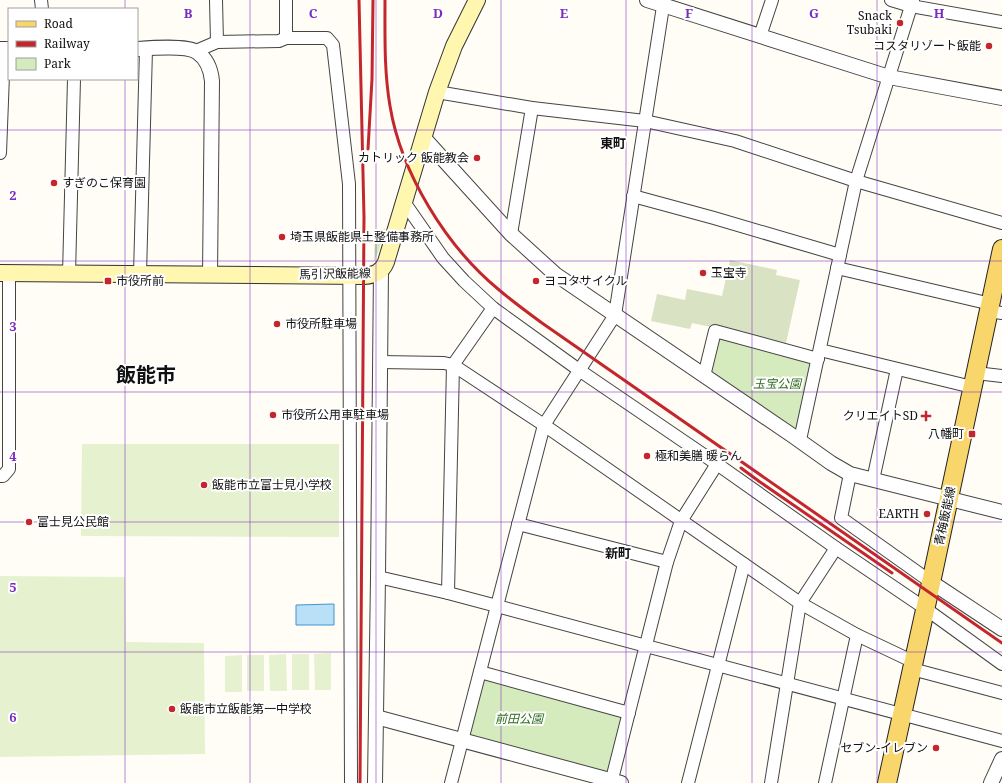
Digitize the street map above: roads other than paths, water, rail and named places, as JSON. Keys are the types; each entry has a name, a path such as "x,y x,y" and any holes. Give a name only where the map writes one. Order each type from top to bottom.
{"main road":[{"name":"馬引沢飯能線","path":"4,273 373,275 381,270 386,262 436,92 454,46 477,0"},
{"name":"青梅飯能線","path":"887,783 926,609 974,380 994,309 1002,249"}],"street":[{"path":"216,0 217,42"},
{"path":"286,0 286,38"},
{"path":"647,0 663,2 760,36 889,77 1002,98"},
{"path":"760,36 772,0"},
{"path":"892,0 1002,22"},
{"path":"451,783 544,425 615,315 663,2"},
{"path":"800,440 856,181 912,3"},
{"path":"196,51 217,42 279,41 286,38 327,38 333,45 349,184 350,783"},
{"path":"140,274 141,49 184,48 196,51 207,62 211,71 210,275"},
{"path":"0,153 4,49"},
{"path":"69,274 74,80"},
{"path":"436,92 532,108 645,121 735,141 856,181 1002,223"},
{"path":"511,234 532,108"},
{"path":"423,137 511,234 555,274 800,440 831,464 850,474 949,500 1002,512"},
{"path":"633,196 840,255"},
{"path":"404,202 443,258 492,308 579,370 926,609 1002,664"},
{"path":"837,268 994,309"},
{"path":"375,783 381,270"},
{"path":"0,476 4,476 9,469 4,273"},
{"path":"448,593 453,365 492,308"},
{"path":"704,376 715,331 819,355 897,369 974,380 1002,376"},
{"path":"380,362 444,363 453,365 544,425 800,603 913,666 1002,693"},
{"path":"873,480 897,369"},
{"path":"376,717 614,782 629,713 667,562 681,521 717,464"},
{"path":"850,474 841,518 931,582 1002,629"},
{"path":"518,524 667,562"},
{"path":"771,783 800,603 836,548"},
{"path":"688,783 744,564"},
{"path":"378,577 448,593 902,715 1002,740"},
{"path":"825,783 857,635"},
{"path":"480,672 629,713"},
{"path":"991,783 1001,762"}],"water":[{"path":"334,604 334,625 296,625 296,605"}],"railway":[{"path":"359,0 364,217 360,783"},
{"path":"368,149 372,79 373,0"},
{"path":"385,0 385,53 388,93 396,131 404,157 415,182 444,230 479,272 503,293 542,323 1002,643"},
{"path":"741,468 892,573"}],"place":[{"name":"Snack Tsubaki","path":"900,23"},
{"name":"コスタリゾート飯能","path":"989,46"},
{"name":"カトリック 飯能教会","path":"477,158"},
{"name":"すぎのこ保育園","path":"54,183"},
{"name":"埼玉県飯能県土整備事務所","path":"282,237"},
{"name":"玉宝寺","path":"703,273"},
{"name":"市役所前","path":"108,281"},
{"name":"ヨコタサイクル","path":"536,281"},
{"name":"市役所駐車場","path":"277,324"},
{"name":"市役所公用車駐車場","path":"273,415"},
{"name":"クリエイトSD","path":"926,416"},
{"name":"八幡町","path":"972,434"},
{"name":"極和美膳 暖らん","path":"647,456"},
{"name":"飯能市立富士見小学校","path":"204,485"},
{"name":"EARTH","path":"927,514"},
{"name":"富士見公民館","path":"29,522"},
{"name":"飯能市立飯能第一中学校","path":"172,709"},
{"name":"セブン-イレブン","path":"936,748"}],"district":[{"name":"東町","path":"613,143"},
{"name":"飯能市","path":"146,375"},
{"name":"新町","path":"618,553"}],"park label":[{"name":"玉宝公園","path":"777,384"},
{"name":"前田公園","path":"519,719"}]}
